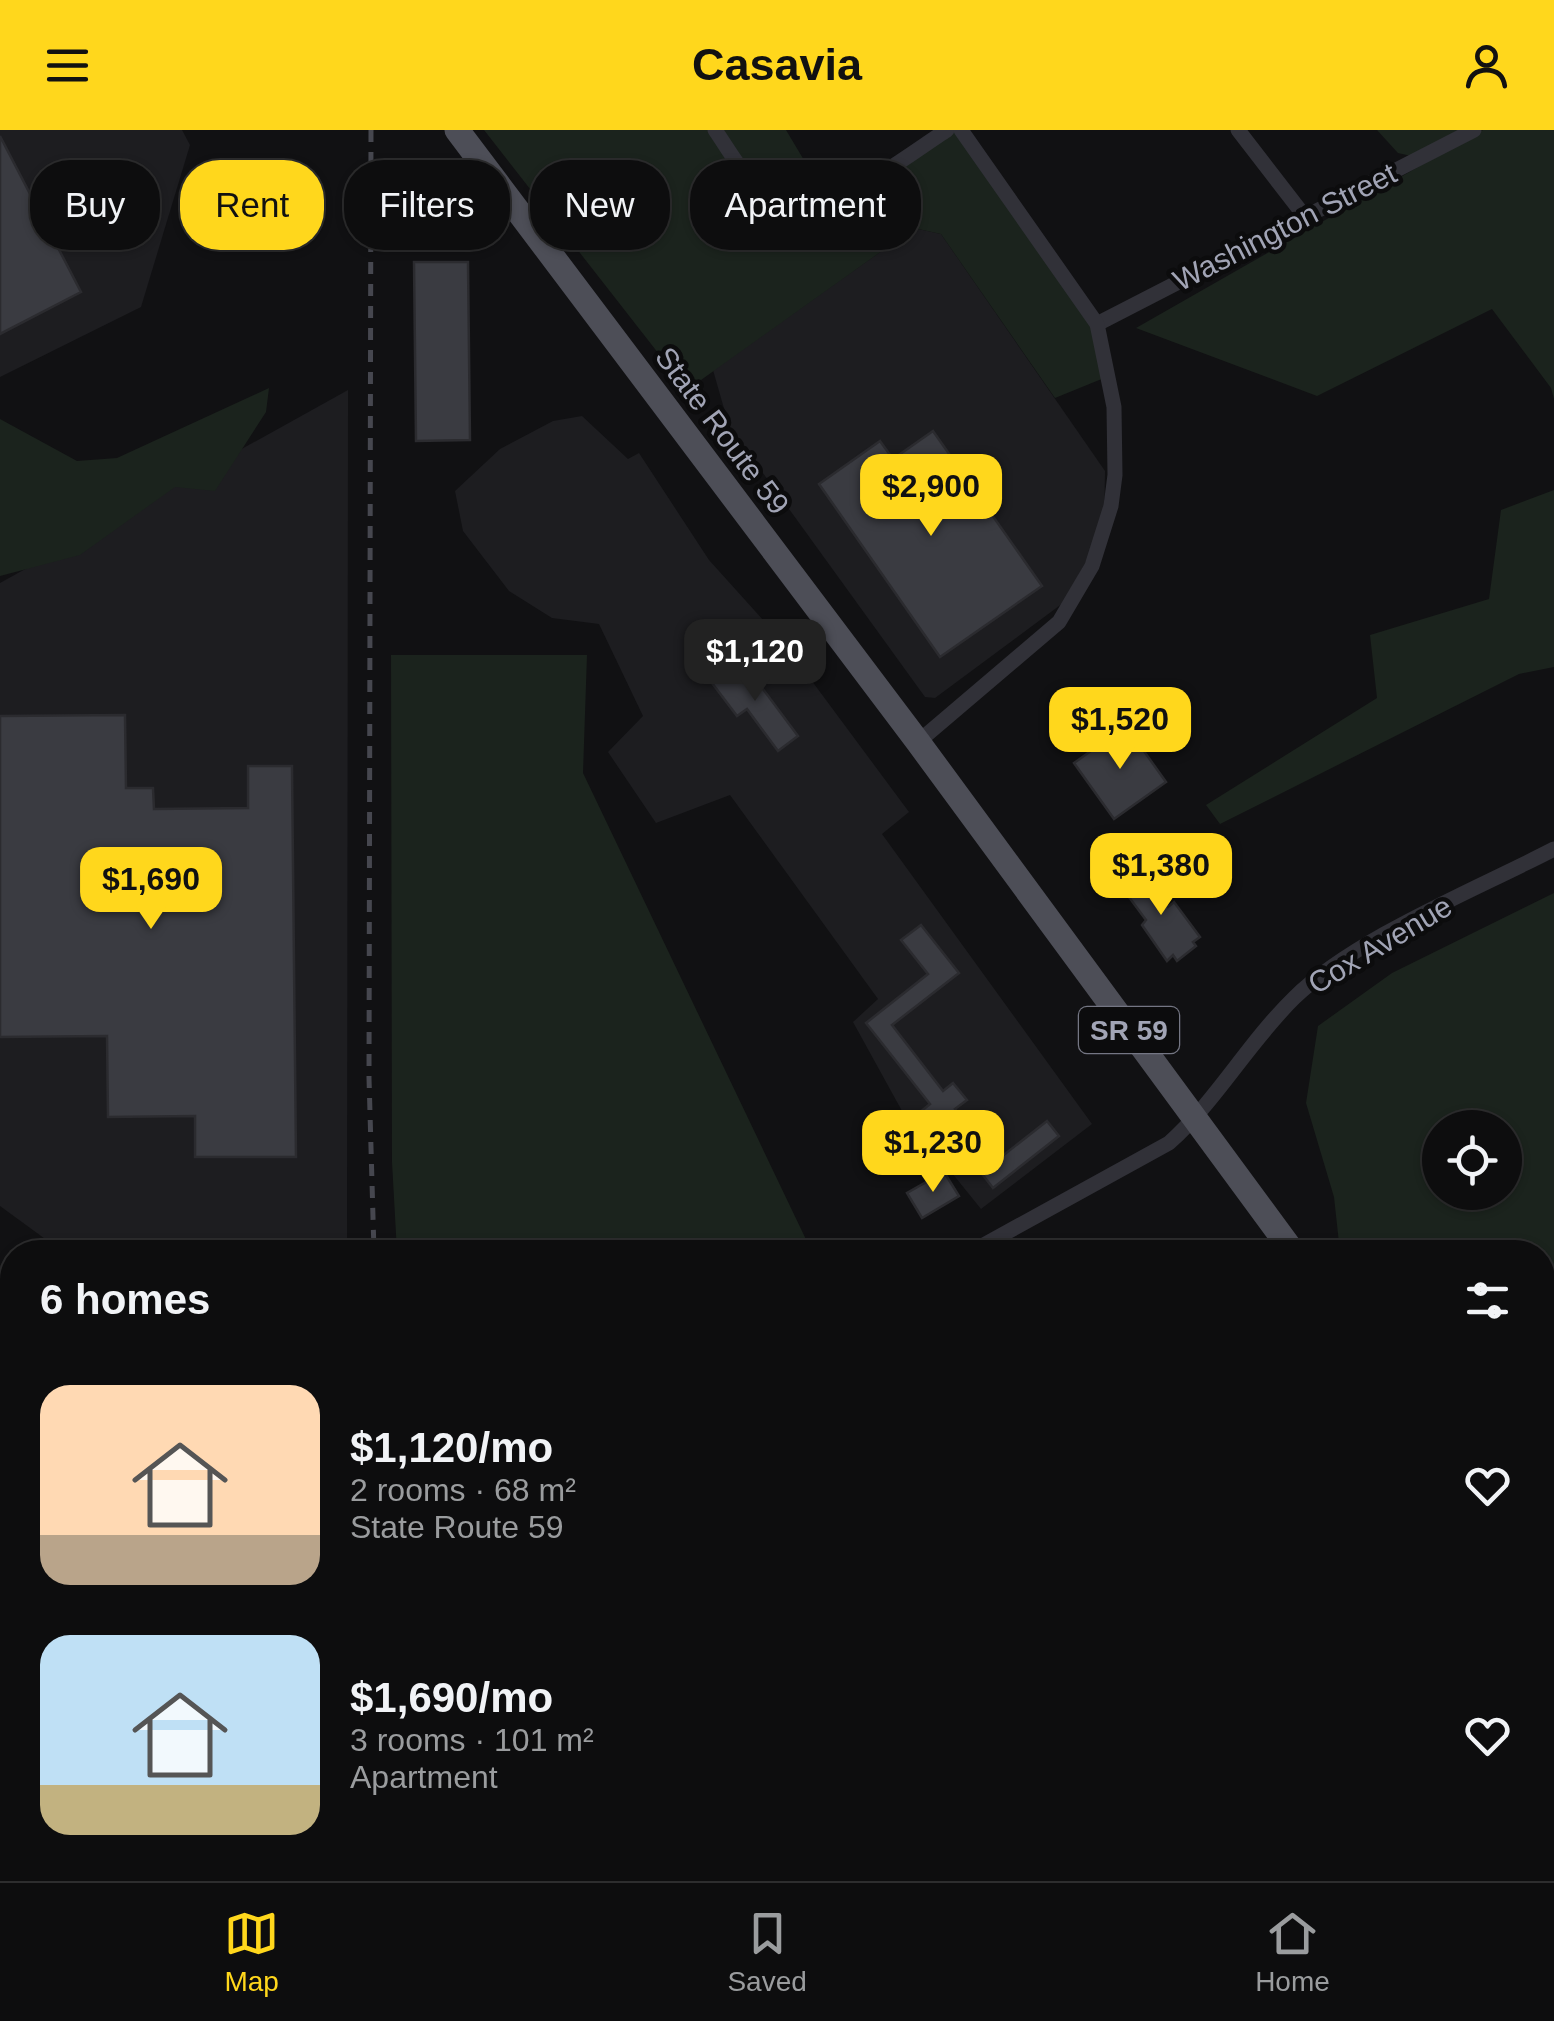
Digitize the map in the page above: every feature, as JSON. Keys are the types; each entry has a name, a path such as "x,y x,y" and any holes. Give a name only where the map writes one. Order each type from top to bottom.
{"main road":[{"name":"State Route 59","path":"457,130 918,742 1284,1240"}],"street":[{"path":"715,130 759,190 796,212 816,209 842,196 948,130"},
{"path":"918,742 1043,639 1076,597 1092,566 1111,506 1115,475 1114,408 1096,324 960,130"},
{"path":"1238,130 1306,218"},
{"name":"Washington Street","path":"1096,324 1474,130"},
{"name":"Cox Avenue","path":"993,1240 1169,1144 1196,1120 1248,1048 1296,995 1390,934 1554,848"}],"shaded area":[{"path":"0,130 182,130 190,145 185,160 180,160 180,178 160,244 160,160 30,160 30,250 158,250 141,307 0,377"},
{"path":"484,130 786,130 804,160 690,160 690,250 883,250 687,390 578,250 670,250 670,160 530,160 530,189"},
{"path":"947,130 961,130 1097,324 1109,376 1055,398 941,234 921,230 921,160 898,160"},
{"path":"1377,130 1474,130 1420,158 1398,153"},
{"path":"1483,130 1554,130 1554,399 1551,388 1492,309 1317,396 1136,328"},
{"path":"921,230 941,234 1105,471 1104,529 1063,603 935,698 925,697 729,426 713,370 883,250 921,250"},
{"path":"269,388 266,412 215,491 175,487 80,555 0,576 0,419 77,461 117,458"},
{"path":"348,390 347,1240 47,1240 0,1206 0,583"},
{"path":"582,416 628,459 639,453 709,560 783,642 909,812 882,834 1092,1124 981,1209 902,1111 853,1022 878,999 730,795 656,823 608,752 643,716 599,624 552,618 509,591 463,531 455,491 500,449 553,421"},
{"path":"1554,490 1554,667 1519,674 1220,824 1206,805 1377,698 1370,635 1489,599 1501,510"},
{"path":"391,655 587,655 583,773 806,1240 396,1240 392,1162"},
{"path":"1554,893 1554,1240 1339,1240 1334,1197 1306,1103 1318,1026 1392,973"}],"building":[{"path":"0,136 30,194 30,250 59,250 81,292 0,334"},
{"path":"414,262 468,262 470,440 416,441"},
{"path":"933,431 1042,586 940,657 819,484 880,441 893,459"},
{"path":"742,661 798,736 778,751 747,709 737,716 712,683"},
{"path":"125,715 126,788 153,788 154,809 248,808 248,766 292,766 296,1157 195,1157 195,1116 108,1117 107,1036 0,1037 0,716"},
{"path":"1126,726 1166,782 1114,819 1074,763"},
{"path":"1139,869 1168,907 1174,902 1200,937 1193,942 1196,946 1177,961 1173,955 1167,961 1142,925 1146,920 1120,885"},
{"path":"921,925 959,973 892,1025 943,1091 953,1083 967,1100 955,1109 996,1161 1047,1121 1059,1136 993,1188 940,1120 930,1128 919,1113 930,1104 866,1023 928,974 901,940"},
{"path":"944,1172 959,1196 922,1218 907,1193"}],"railway":[{"path":"371,130 369,1078 374,1240"}]}
